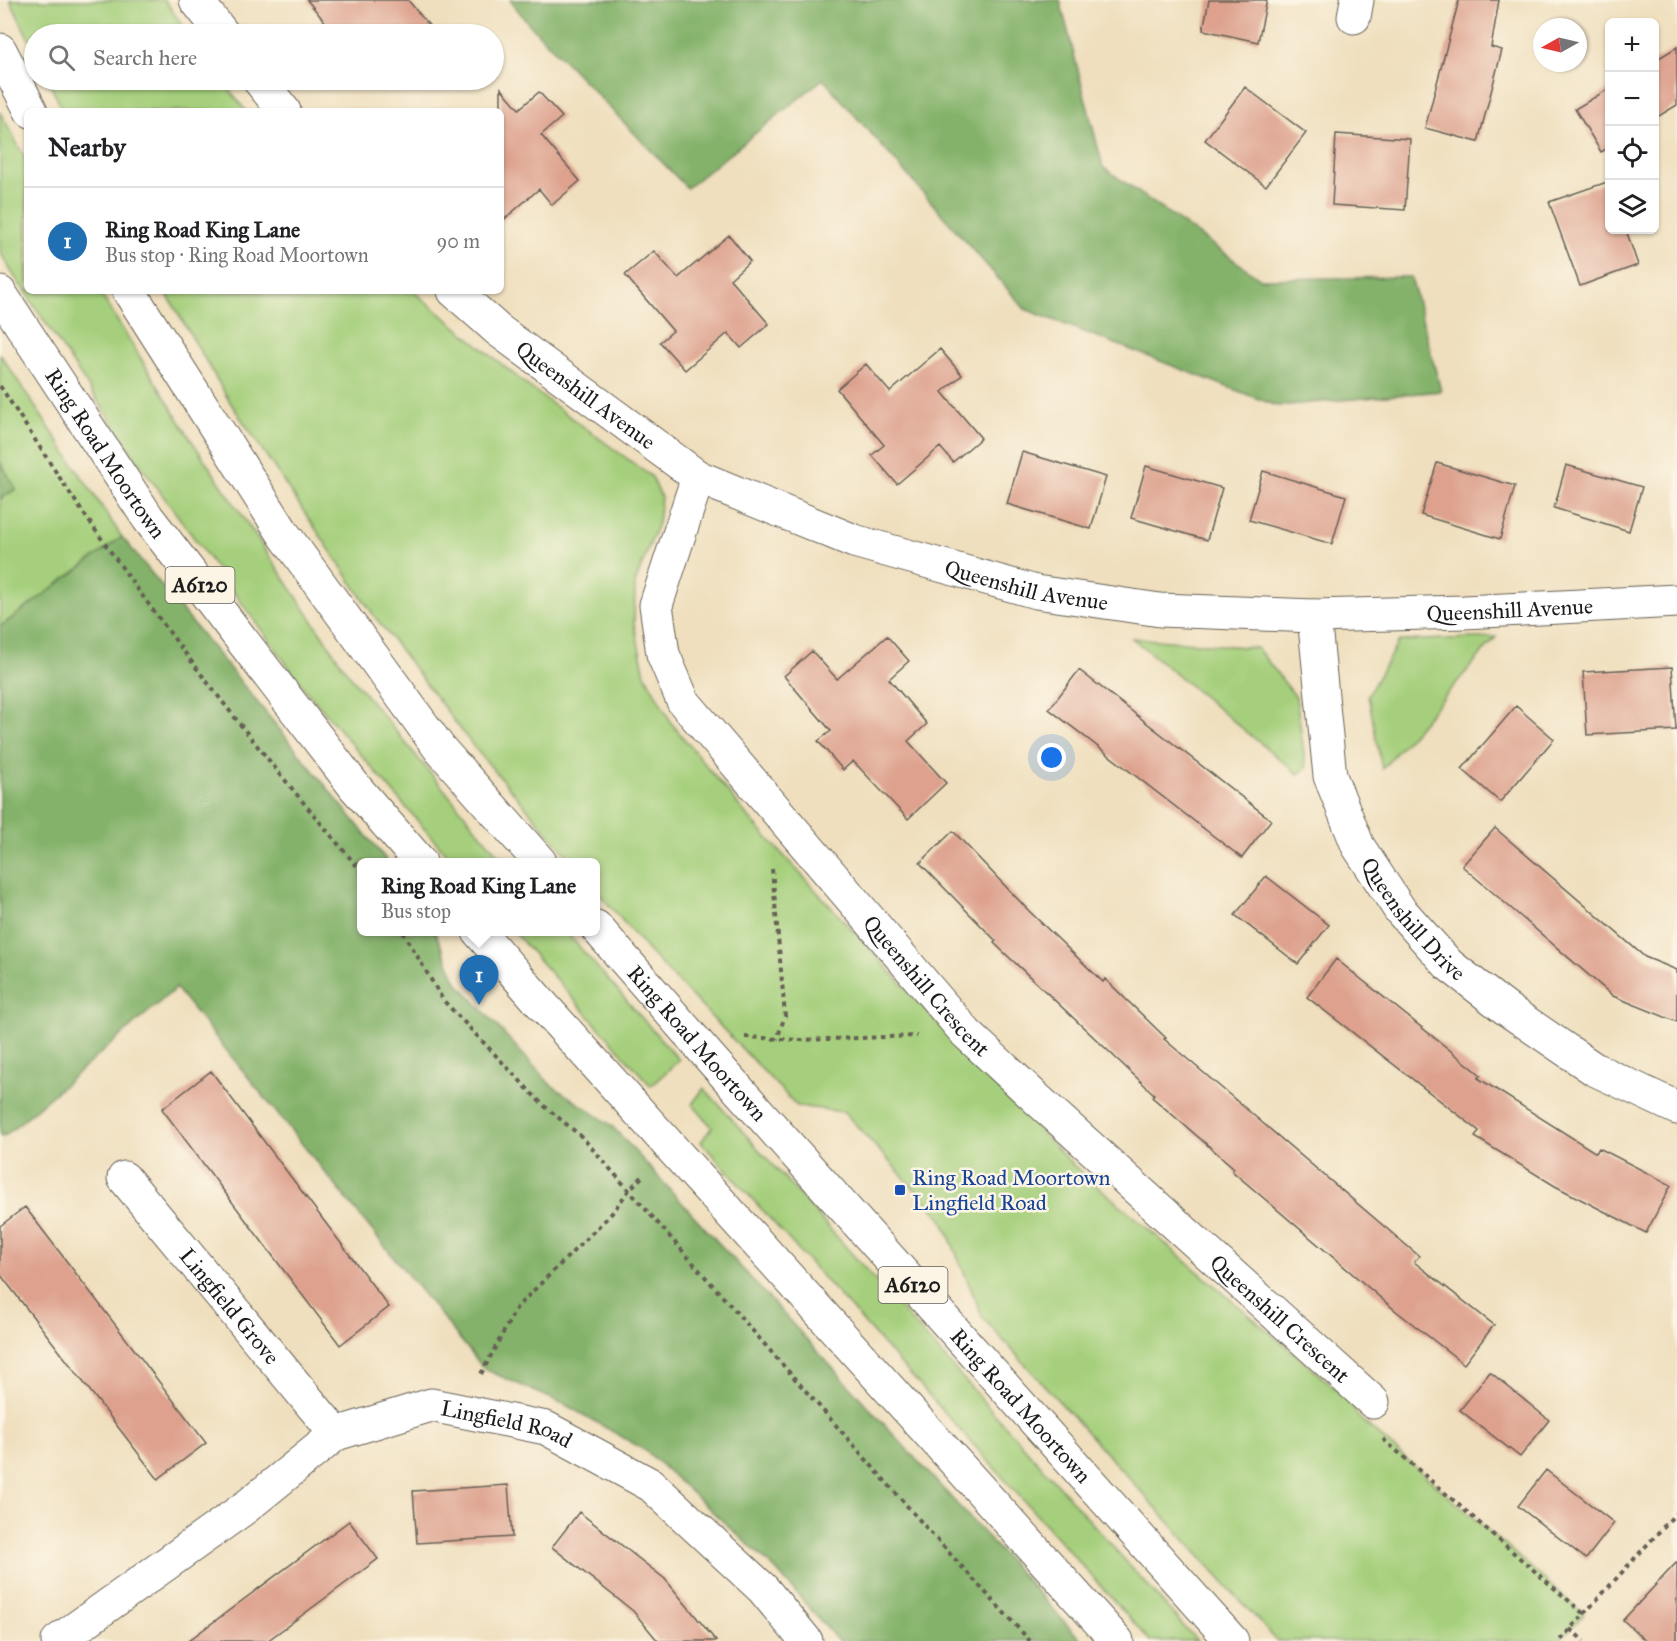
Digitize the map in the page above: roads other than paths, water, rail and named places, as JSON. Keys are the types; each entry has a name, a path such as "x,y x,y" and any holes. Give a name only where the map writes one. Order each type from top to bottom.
{"main road":[{"path":"196,0 216,24"},
{"path":"0,50 29,108"},
{"path":"267,90 282,108"},
{"name":"Ring Road Moortown","path":"0,293 148,518 355,787 417,858"},
{"path":"131,294 283,533 440,749 536,858"},
{"name":"Queenshill Avenue","path":"457,294 498,330 698,477 854,541 1036,592 1160,610 1314,616 1464,612 1677,601"},
{"name":"Queenshill Crescent","path":"698,477 656,605 663,654 683,701 966,1033 1373,1402"},
{"name":"Queenshill Drive","path":"1314,616 1330,776 1358,846 1400,910 1449,965 1505,1008 1594,1069 1677,1108"},
{"name":"Ring Road Moortown","path":"600,932 742,1094 1232,1641"},
{"path":"483,936 1116,1641"},
{"name":"Lingfield Grove","path":"124,1178 336,1434"},
{"name":"Lingfield Road","path":"58,1641 246,1507 336,1434 431,1405 546,1428 651,1485 762,1588 806,1641"}],"place":[{"name":"Ring Road King Lane","path":"479,1005"},
{"name":"Ring Road Moortown Lingfield Road","path":"900,1190"}]}
